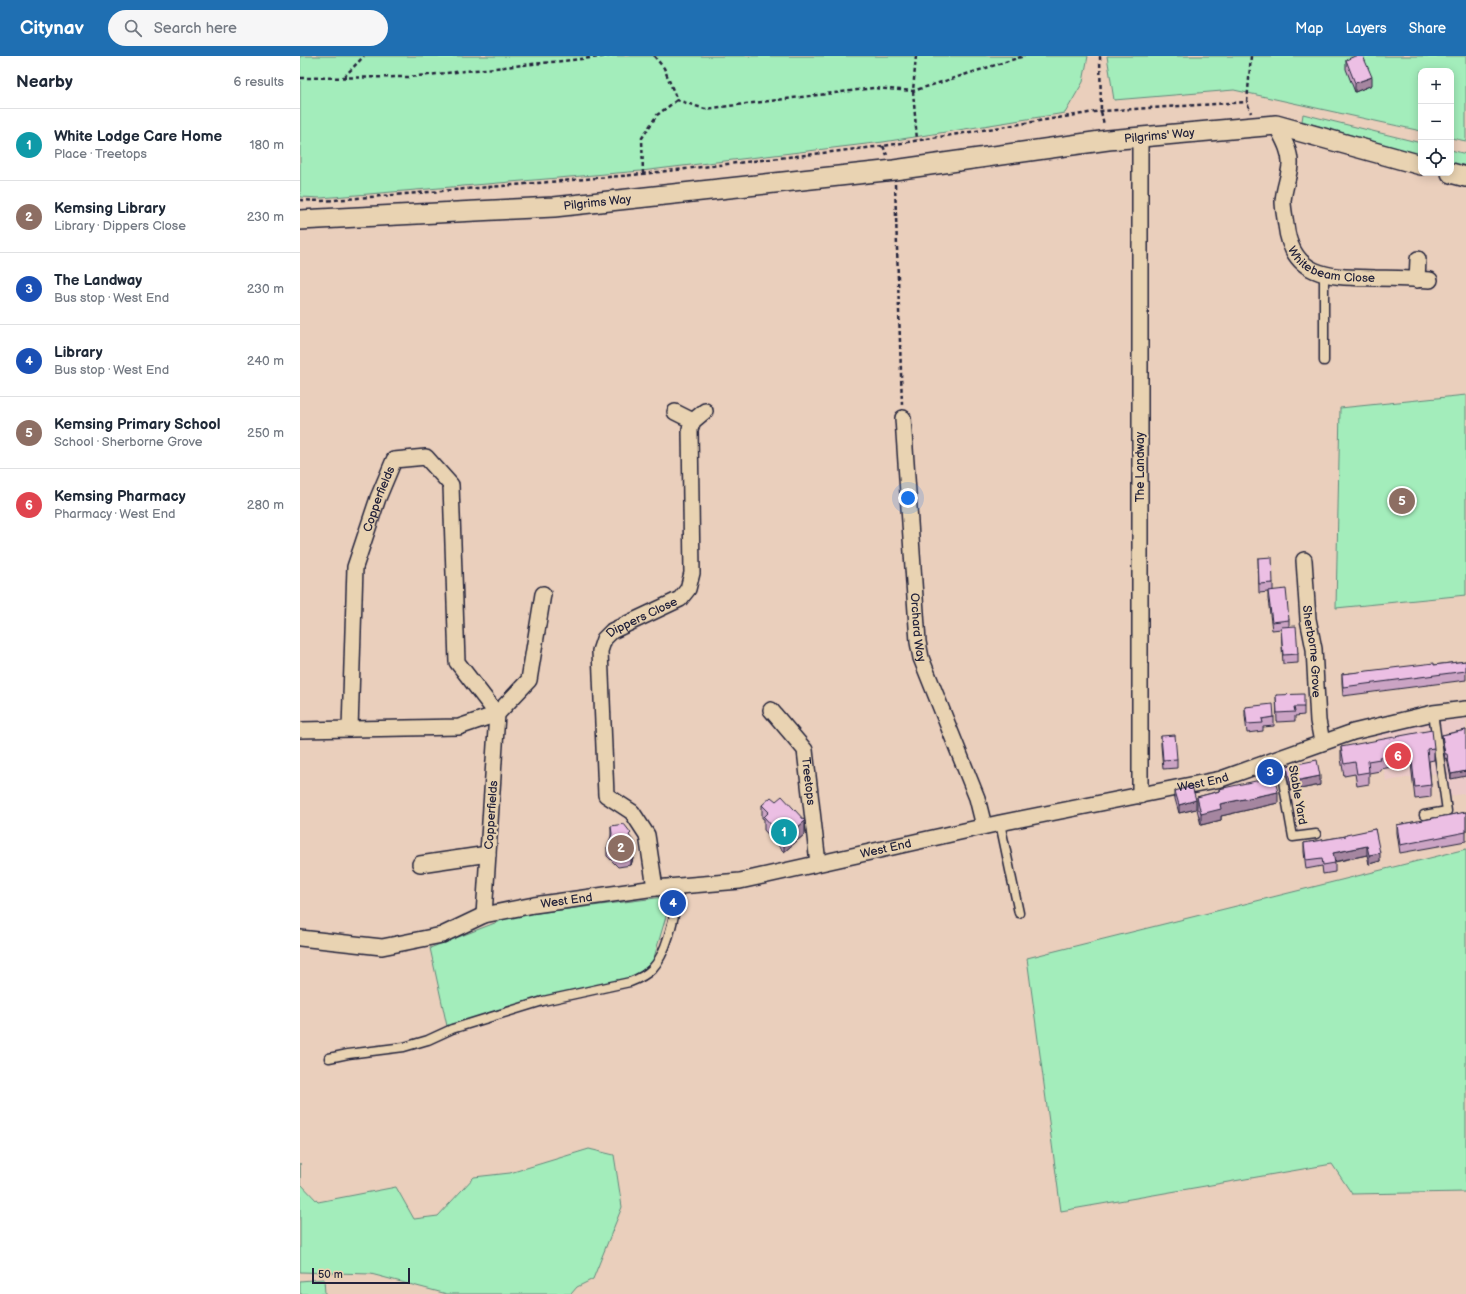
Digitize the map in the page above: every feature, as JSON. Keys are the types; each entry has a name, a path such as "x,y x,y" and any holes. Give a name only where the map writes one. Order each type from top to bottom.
{"street":[{"name":"Pilgrims' Way","path":"894,170 1108,140 1276,125 1418,163"},
{"name":"Whitebeam Close","path":"1276,125 1286,144 1289,156 1290,165 1283,204 1290,246 1299,261 1324,275 1343,278 1424,280 1418,259"},
{"name":"The Landway","path":"1140,137 1140,796"},
{"name":"Pilgrims Way","path":"300,220 554,207 894,170"},
{"path":"1454,174 1466,177"},
{"path":"676,412 693,421 705,411"},
{"name":"Orchard Way","path":"903,418 921,658 978,798 984,826"},
{"name":"Dippers Close","path":"654,888 647,835 632,812 606,795 600,651 604,639 612,631 680,599 688,589 692,573 690,429 693,421"},
{"name":"Copperfields","path":"350,729 355,567 378,498 394,460 426,457 451,485 457,662 497,714 484,915"},
{"name":"Sherborne Grove","path":"1304,560 1308,619 1314,649 1318,721 1322,742"},
{"path":"300,730 459,726 497,714 529,680 543,594"},
{"name":"West End","path":"300,938 382,947 442,935 484,915 534,905 654,888 740,881 984,826 1222,779 1280,759 1322,742 1354,732 1433,713 1466,709"},
{"name":"Treetops","path":"771,710 805,750 818,863"},
{"path":"420,864 488,854"}],"lane":[{"path":"1324,275 1324,361"},
{"path":"1424,815 1447,811 1433,713"},
{"name":"Stable Yard","path":"1280,759 1294,837 1316,834"},
{"path":"1000,823 1019,913"},
{"path":"329,1058 404,1047 428,1040 452,1029 543,1001 630,982 643,976 658,960 665,944 676,908 680,886"}],"path":[{"path":"343,78 364,56"},
{"path":"300,78 408,77 610,56"},
{"path":"654,56 664,68 677,100"},
{"path":"916,56 913,91 917,140"},
{"path":"677,100 705,109 874,88 913,91 1024,56"},
{"path":"1100,56 1101,111 1108,140"},
{"path":"300,200 322,201 643,174 883,146 1101,111 1247,102 1251,56"},
{"path":"643,174 642,138 657,115 677,100"},
{"path":"894,170 903,418"}],"shaded area":[{"path":"1466,719 1466,793 1448,797 1444,772 1386,781 1378,733 1427,723"}],"green space":[{"path":"300,56 1088,56 1083,82 1065,113 883,142 641,171 321,198 300,197"},
{"path":"1107,56 1466,56 1466,141 1454,139 1454,68 1418,68 1418,130 1234,90 1114,100"},
{"path":"1303,114 1418,142 1418,154 1302,121"},
{"path":"1454,151 1466,154 1466,168 1454,165"},
{"path":"1466,395 1466,595 1336,608 1340,408"},
{"path":"1466,849 1466,1192 1352,1194 1332,1164 1061,1211 1027,958"},
{"path":"672,896 653,961 633,978 447,1026 430,948 513,916"},
{"path":"589,1149 614,1155 622,1207 593,1279 577,1287 571,1294 447,1294 371,1274 300,1272 300,1183 318,1202 396,1187 414,1219 438,1216 474,1177 510,1173"},
{"path":"324,1279 325,1294 300,1294 300,1281"}],"building":[{"path":"1355,56 1363,56 1372,77 1355,83 1346,60"},
{"path":"1272,557 1273,583 1259,584 1258,558"},
{"path":"1286,589 1289,620 1272,622 1268,591"},
{"path":"1296,626 1298,654 1283,655 1281,627"},
{"path":"1466,661 1466,671 1343,687 1342,674 1434,663 1434,665"},
{"path":"1304,694 1304,707 1294,707 1295,712 1277,713 1276,695"},
{"path":"1273,704 1274,717 1262,719 1263,723 1247,724 1245,707"},
{"path":"1432,730 1434,748 1427,749 1431,785 1415,787 1411,752 1379,757 1380,759 1368,761 1369,772 1357,774 1355,762 1344,764 1341,747"},
{"path":"1466,730 1466,771 1451,774 1447,754 1445,754 1442,735"},
{"path":"1175,735 1177,759 1163,760 1161,736"},
{"path":"1317,760 1320,776 1290,782 1287,766"},
{"path":"1274,777 1278,792 1220,804 1221,809 1201,814 1197,797 1220,791 1219,789"},
{"path":"1192,786 1196,800 1179,805 1175,791"},
{"path":"782,796 805,821 784,839 764,817 769,812 762,805 771,797 776,801"},
{"path":"1466,812 1466,832 1400,845 1397,825"},
{"path":"624,824 631,833 629,835 635,844 631,856 618,859 607,848 612,834 611,826"},
{"path":"1375,829 1380,853 1369,855 1367,846 1333,853 1335,863 1323,865 1322,858 1306,860 1304,843 1346,836"}],"place":[{"name":"Kemsing Primary School","path":"1402,501"},
{"name":"Kemsing Pharmacy","path":"1398,756"},
{"name":"The Landway","path":"1270,772"},
{"name":"White Lodge Care Home","path":"784,832"},
{"name":"Kemsing Library","path":"621,848"},
{"name":"Library","path":"673,903"}]}
